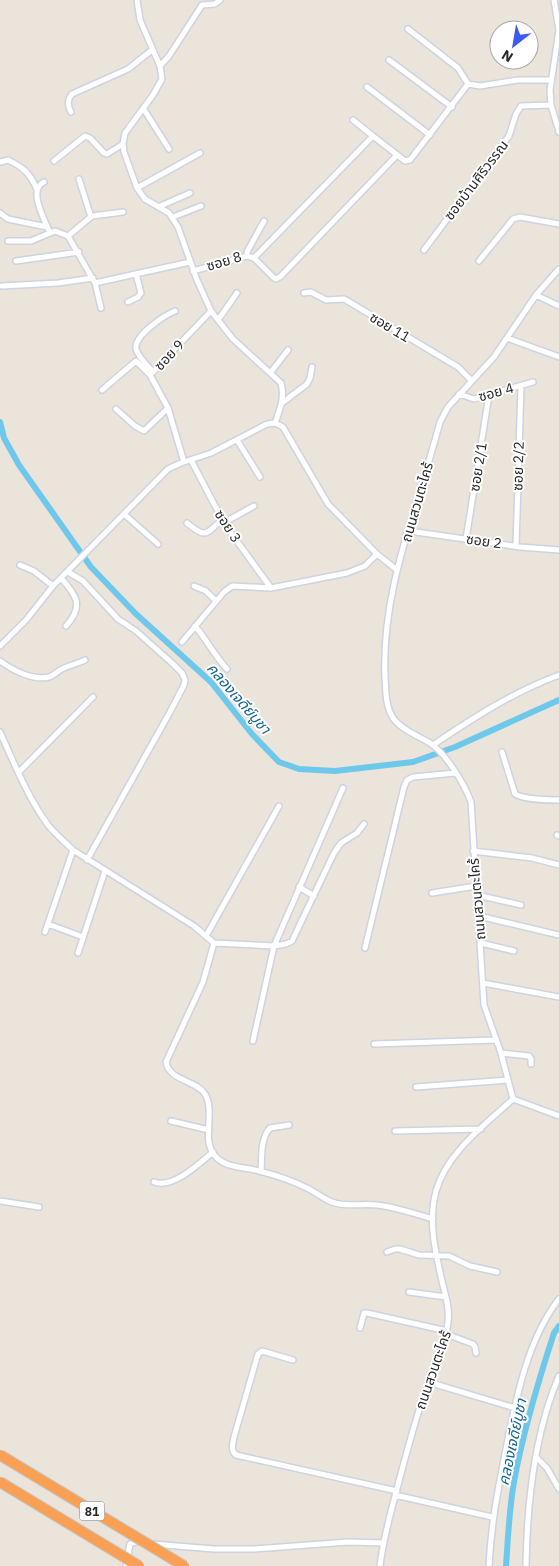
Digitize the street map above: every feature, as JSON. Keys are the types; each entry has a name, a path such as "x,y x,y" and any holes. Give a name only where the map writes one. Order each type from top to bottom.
{"highway":[{"name":"81","path":"0,1455 184,1566"},
{"name":"81","path":"0,1482 139,1566"}],"street":[{"path":"137,0 140,20 160,66 162,79 125,133 124,152 137,188 145,199 173,217 193,271 211,311 233,339 281,383 283,392 282,403 275,423"},
{"path":"160,66 169,56 202,5 215,4 220,0"},
{"path":"556,4 559,30 551,80 551,105 559,132"},
{"path":"408,29 458,68 468,84 480,86 518,80 551,80"},
{"path":"71,112 68,99 72,94 128,70 152,50"},
{"path":"389,60 452,107"},
{"path":"353,120 405,161 410,160 468,84"},
{"path":"367,87 430,136"},
{"name":"ซอยบ้านศิริวรรณ","path":"424,250 509,136 516,114 522,106 551,105"},
{"path":"143,108 169,149"},
{"path":"54,160 85,136 90,138 106,154 123,144"},
{"path":"254,258 373,136"},
{"path":"137,188 200,153"},
{"path":"247,256 254,258 274,278 280,277 397,155"},
{"path":"0,162 8,160 28,172 37,190 40,209 50,233"},
{"path":"79,179 90,217"},
{"path":"37,190 39,184 44,182"},
{"path":"158,207 190,193"},
{"path":"173,217 200,206"},
{"path":"68,236 90,217 123,212"},
{"path":"0,213 8,219 47,227"},
{"path":"479,261 513,219 520,217 559,224"},
{"name":"ซอย 8","path":"193,271 247,256 247,252 264,220"},
{"path":"8,241 31,241 55,232 68,236 94,280 101,308"},
{"path":"16,261 79,252"},
{"path":"2,286 58,284 94,280 136,274 190,262"},
{"name":"ถนนสวนตะไคร้","path":"380,1566 396,1493 428,1382 446,1333 449,1319 446,1297 436,1256 433,1218 436,1190 445,1168 461,1148 513,1099 501,1053 484,1005 471,802 456,773 438,750 407,730 394,718 386,699 385,638 398,570 440,422 448,407 494,357 536,295 559,270"},
{"path":"128,302 138,298 141,294 136,274"},
{"name":"ซอย 11","path":"304,293 311,292 326,300 344,299 458,367 471,380"},
{"path":"218,320 237,293"},
{"path":"536,295 559,306"},
{"path":"151,374 136,348 137,344 152,326 175,311"},
{"name":"ซอย 9","path":"184,462 168,408 151,374 211,311"},
{"path":"507,338 559,358"},
{"path":"271,372 288,350"},
{"path":"102,390 136,361 151,374"},
{"path":"282,403 307,384 312,367"},
{"name":"ซอย 4","path":"459,394 474,399 533,382"},
{"name":"ซอย 2/2","path":"516,546 521,386"},
{"name":"ซอย 2/1","path":"466,539 490,395"},
{"path":"116,409 135,426 144,431 168,408"},
{"path":"0,646 26,620 53,586 168,469 211,453 267,424 275,423 283,427 328,504 377,554 398,570"},
{"path":"237,440 260,477"},
{"name":"ซอย 3","path":"191,460 224,521 271,588"},
{"path":"187,522 197,531 206,534 224,521 254,506"},
{"path":"124,514 158,544"},
{"name":"ซอย 2","path":"409,531 559,550"},
{"path":"182,642 216,601 232,586 271,588 358,570 377,554"},
{"path":"20,565 34,571 53,586"},
{"path":"68,572 83,581 118,619 136,631 172,663 182,673 185,680 184,686 170,712 87,860"},
{"path":"61,578 71,590 77,605 75,616 66,626"},
{"path":"194,586 206,591 216,601"},
{"path":"195,626 207,640 216,658 227,669"},
{"path":"0,661 20,672 46,678 61,669 85,660"},
{"path":"433,745 469,720 513,695 559,676"},
{"path":"19,772 93,698"},
{"path":"0,732 48,825 73,850 194,926 214,943 274,946 292,941 334,853 341,843 357,833 364,824"},
{"path":"502,752 515,794 519,797 540,800 559,800"},
{"path":"365,948 407,780 456,773"},
{"path":"253,1041 274,946 343,788"},
{"path":"206,936 279,806"},
{"path":"45,932 73,850"},
{"path":"473,852 532,858 559,864"},
{"path":"78,953 105,871"},
{"path":"432,893 476,886"},
{"path":"299,887 314,896"},
{"path":"477,895 521,905"},
{"path":"479,916 559,935"},
{"path":"48,924 83,937"},
{"path":"214,943 204,982 166,1062 167,1068 172,1073 202,1090 207,1096 209,1130 214,1156 234,1166 261,1171 306,1188 334,1203 379,1205 433,1218"},
{"path":"481,943 514,951"},
{"path":"483,983 559,997"},
{"path":"374,1044 496,1040"},
{"path":"501,1053 529,1056 531,1064"},
{"path":"416,1087 508,1080"},
{"path":"513,1099 559,1116"},
{"path":"171,1121 209,1130"},
{"path":"261,1171 266,1132 270,1128 289,1125"},
{"path":"394,1132 481,1129"},
{"path":"154,1182 163,1184 185,1175 213,1152"},
{"path":"0,1201 39,1207"},
{"path":"388,1252 400,1249 419,1255 450,1256 470,1266 497,1272"},
{"path":"409,1292 446,1297"},
{"path":"489,1566 492,1517 515,1408 533,1347 559,1299"},
{"path":"360,1328 362,1316 367,1313 446,1333 473,1344 476,1353"},
{"path":"293,1360 262,1351 258,1354 234,1437 232,1449 236,1455 492,1517"},
{"path":"526,1566 531,1481 549,1404 559,1376"},
{"path":"428,1382 515,1408"},
{"path":"536,1457 547,1468 559,1489"},
{"path":"126,1566 128,1546 136,1542 214,1549 254,1549 348,1542 384,1543"}],"waterway":[{"name":"คลองเจดีย์บูชา","path":"0,422 4,438 19,465 91,567 136,614 211,682 252,734 279,762 299,769 335,771 413,762 455,747 559,700"},
{"name":"คลองเจดีย์บูชา","path":"506,1566 511,1503 522,1444 548,1351 554,1333 559,1326"}]}
